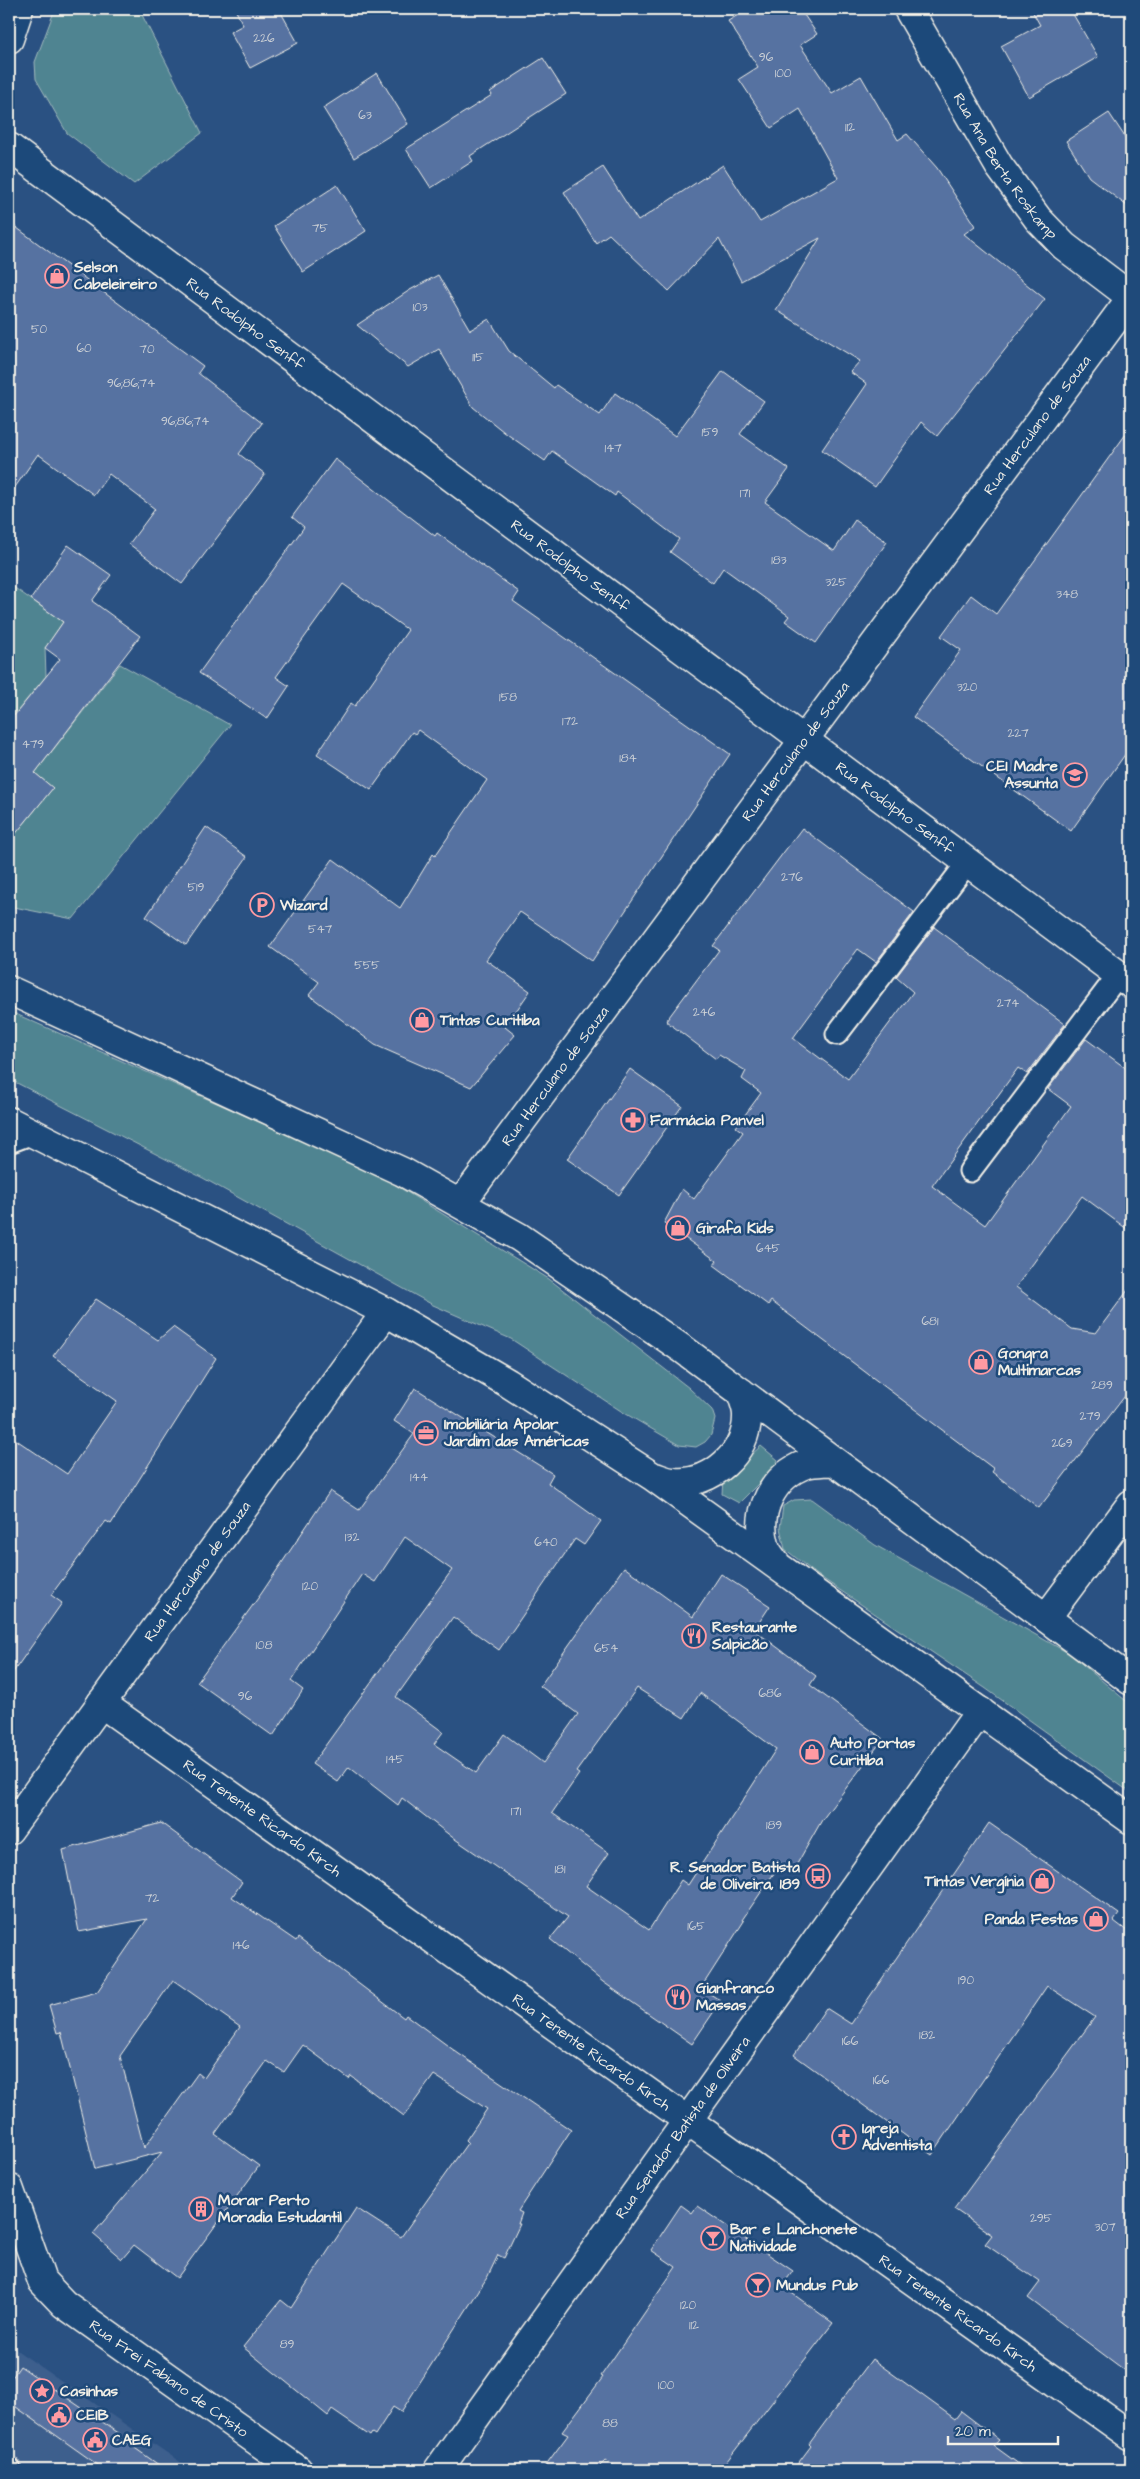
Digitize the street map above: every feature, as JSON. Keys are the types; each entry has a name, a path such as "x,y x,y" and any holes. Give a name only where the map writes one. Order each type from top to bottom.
{"street":[{"path":"9,39 19,9"},
{"name":"Rua Ana Berta Roskamp","path":"908,9 1000,166 1038,219 1064,246 1131,298"},
{"name":"Rua Rodolpho Senff","path":"9,147 1125,979"},
{"name":"Rua Herculano de Souza","path":"461,1204 1131,298"},
{"path":"9,990 403,1172 519,1237 587,1282 741,1392 1131,1681"},
{"path":"9,1121 21,1138 386,1312 508,1383 652,1476 1131,1820"},
{"name":"Rua Herculano de Souza","path":"9,1830 386,1312"},
{"path":"652,1476 673,1482 695,1481 716,1471 733,1457 744,1436 747,1414 741,1392"},
{"path":"779,1567 765,1546 761,1521 768,1496 784,1476 807,1464 833,1461"},
{"path":"1046,1618 1131,1504"},
{"name":"Rua Tenente Ricardo Kirch","path":"101,1703 1131,2436"},
{"name":"Rua Senador Batista de Oliveira","path":"438,2470 980,1711"},
{"name":"Rua Frei Fabiano de Cristo","path":"9,2188 42,2281 64,2304 298,2470"}],"lane":[{"path":"837,1034 968,862"},
{"path":"970,1171 1125,979"}],"shaded area":[{"name":"Casinhas","path":"9,2345 192,2470 9,2470"}],"green space":[{"path":"55,9 139,9 202,133 134,184 67,133 36,79 35,62"},
{"path":"9,584 63,622 45,648 46,676 14,715 9,711"},
{"path":"120,664 230,725 73,919 9,906 9,814 23,825 53,788 35,773"},
{"path":"9,1011 379,1175 549,1279 689,1388 712,1410 715,1419 711,1435 705,1442 696,1447 679,1445 621,1411 511,1339 433,1305 203,1178 9,1079"},
{"path":"761,1446 778,1460 774,1468 739,1503 722,1494 723,1480"},
{"path":"812,1499 875,1545 1070,1654 1131,1705 1131,1793 985,1688 816,1574 785,1549 780,1528 783,1506 794,1500"}],"building":[{"path":"235,9 279,9 298,43 250,68 230,32 243,25"},
{"path":"748,9 800,9 817,34 800,45 832,93 861,76 898,140 907,134 937,168 975,226 964,234 1045,299 937,436 921,422 875,487 822,450 867,384 850,372 860,361 776,310 820,238 741,281 719,239 669,291 609,234 596,243 564,192 603,167 638,221 723,165 760,222 838,178 800,109 771,128 739,79 758,67 728,21"},
{"path":"1031,9 1070,9 1098,57 1029,97 1001,46 1040,25"},
{"path":"543,58 566,94 470,156 473,161 431,188 406,149 492,95 490,92"},
{"path":"377,73 408,124 354,158 323,108"},
{"path":"1109,113 1131,146 1131,209 1089,177 1066,141"},
{"path":"337,185 366,231 303,272 274,226"},
{"path":"9,222 203,366 198,373 262,423 239,454 265,474 182,584 129,544 155,509 109,474 94,495 38,454 9,496"},
{"path":"438,275 470,330 489,319 509,351 554,388 556,385 600,415 615,393 675,436 723,371 764,401 740,434 789,469 765,502 834,551 855,520 887,542 816,643 785,621 789,616 723,568 713,583 670,552 679,539 617,492 615,496 552,451 545,461 504,432 473,407 439,349 408,367 357,325 410,290"},
{"path":"1131,427 1131,746 1071,831 913,717 961,650 941,636 971,595 996,614"},
{"path":"335,459 435,536 437,533 519,592 513,601 730,754 592,961 520,912 486,960 530,991 505,1027 515,1035 471,1087 375,1045 309,995 319,982 270,947 333,859 400,908 433,854 435,856 487,780 418,730 415,734 412,732 371,790 317,754 351,703 355,706 408,630 343,584 276,677 289,686 267,719 199,673 304,527 292,517"},
{"path":"68,545 111,575 92,601 140,636 35,773 53,788 9,842 9,722 60,659 45,648 63,622 31,599"},
{"path":"206,827 247,857 186,945 146,917"},
{"path":"802,828 914,912 876,962 858,949 793,1038 848,1079 913,992 896,977 934,927 1065,1024 1027,1074 1018,1068 932,1186 985,1225 1071,1106 1048,1089 1086,1039 1131,1072 1131,1232 1082,1196 1016,1287 1072,1329 1096,1333 1131,1286 1131,1388 1039,1508 992,1472 994,1469 771,1301 768,1305 714,1265 717,1261 664,1223 682,1189 694,1199 743,1132 736,1127 761,1093 742,1079 746,1071 719,1055 716,1059 666,1021 719,950 713,946"},
{"name":"Farmácia Panvel","path":"630,1069 682,1106 619,1195 567,1159"},
{"path":"96,1299 158,1340 173,1327 216,1358 111,1524 106,1521 51,1595 62,1603 9,1678 9,1435 67,1474 117,1401 53,1356"},
{"path":"415,1388 553,1474 548,1483 601,1521 584,1545 575,1539 499,1650 453,1617 396,1697 443,1732 434,1744 476,1773 504,1734 543,1763 578,1714 540,1686 624,1567 693,1617 721,1574 770,1606 754,1630 816,1676 810,1685 883,1739 822,1820 793,1871 781,1863 742,1920 744,1921 701,1988 721,2001 692,2044 603,1982 550,1939 568,1917 452,1837 402,1798 398,1805 349,1767 338,1782 312,1764 452,1570 405,1537 375,1582 362,1574 291,1681 303,1690 273,1736 197,1682 261,1594 330,1491 359,1510 414,1434 394,1421","holes":["637,1688 684,1718 700,1693 776,1749 688,1885 681,1880 649,1930 586,1886 609,1853 552,1813 579,1774 576,1772"]},
{"path":"161,1823 242,1882 232,1897 296,1941 298,1938 404,2018 406,2015 459,2054 571,2130 518,2211 522,2213 518,2224 520,2224 504,2258 498,2255 488,2276 401,2412 393,2407 375,2435 372,2433 370,2436 332,2410 328,2416 243,2347 281,2300 291,2308 356,2208 401,2237 468,2142 466,2140 487,2109 434,2075 404,2116 351,2076 349,2079 303,2045 284,2072 267,2061 215,2134 259,2166 177,2278 134,2245 122,2259 93,2234 162,2152 95,2169 61,2032 57,2033 49,2005 97,1992 147,1919 79,1932 63,1850","holes":["173,1980 240,2027 204,2078 198,2073 144,2148 120,2056"]},
{"path":"989,1823 1119,1914 1114,1921 1131,1934 1131,2375 1028,2298 1040,2282 985,2244 992,2235 954,2209 1095,2017 1047,1986 932,2155 794,2055 826,2008 851,2024"},
{"path":"681,2205 692,2213 697,2206 793,2271 782,2286 833,2323 720,2470 621,2470 606,2460 596,2470 542,2470 568,2435 562,2432 603,2377 601,2376 676,2267 651,2250"},
{"path":"872,2359 955,2419 961,2411 999,2440 994,2446 1027,2470 793,2470 811,2446 809,2444"},
{"path":"20,2366 120,2434 119,2437 166,2470 105,2470 9,2402 9,2382"}],"place":[{"name":"Selson Cabeleireiro","path":"57,276"},
{"name":"CEI Madre Assunta","path":"1075,775"},
{"name":"Wizard","path":"262,905"},
{"name":"Tintas Curitiba","path":"422,1020"},
{"name":"Farmácia Panvel","path":"633,1120"},
{"name":"Girafa Kids","path":"678,1228"},
{"name":"Gongra Multimarcas","path":"981,1362"},
{"name":"Imobiliária Apolar Jardim das Américas","path":"426,1433"},
{"name":"Restaurante Salpicão","path":"694,1636"},
{"name":"Auto Portas Curitiba","path":"812,1752"},
{"name":"R. Senador Batista de Oliveira, 189","path":"818,1876"},
{"name":"Tintas Vergínia","path":"1042,1881"},
{"name":"Panda Festas","path":"1096,1919"},
{"name":"Gianfranco Massas","path":"678,1997"},
{"name":"Igreja Adventista","path":"844,2137"},
{"name":"Morar Perto Moradia Estudantil","path":"201,2209"},
{"name":"Bar e Lanchonete Natividade","path":"713,2238"},
{"name":"Mundus Pub","path":"758,2285"},
{"name":"Casinhas","path":"42,2391"},
{"name":"CEIB","path":"59,2415"},
{"name":"CAEG","path":"95,2440"}]}
